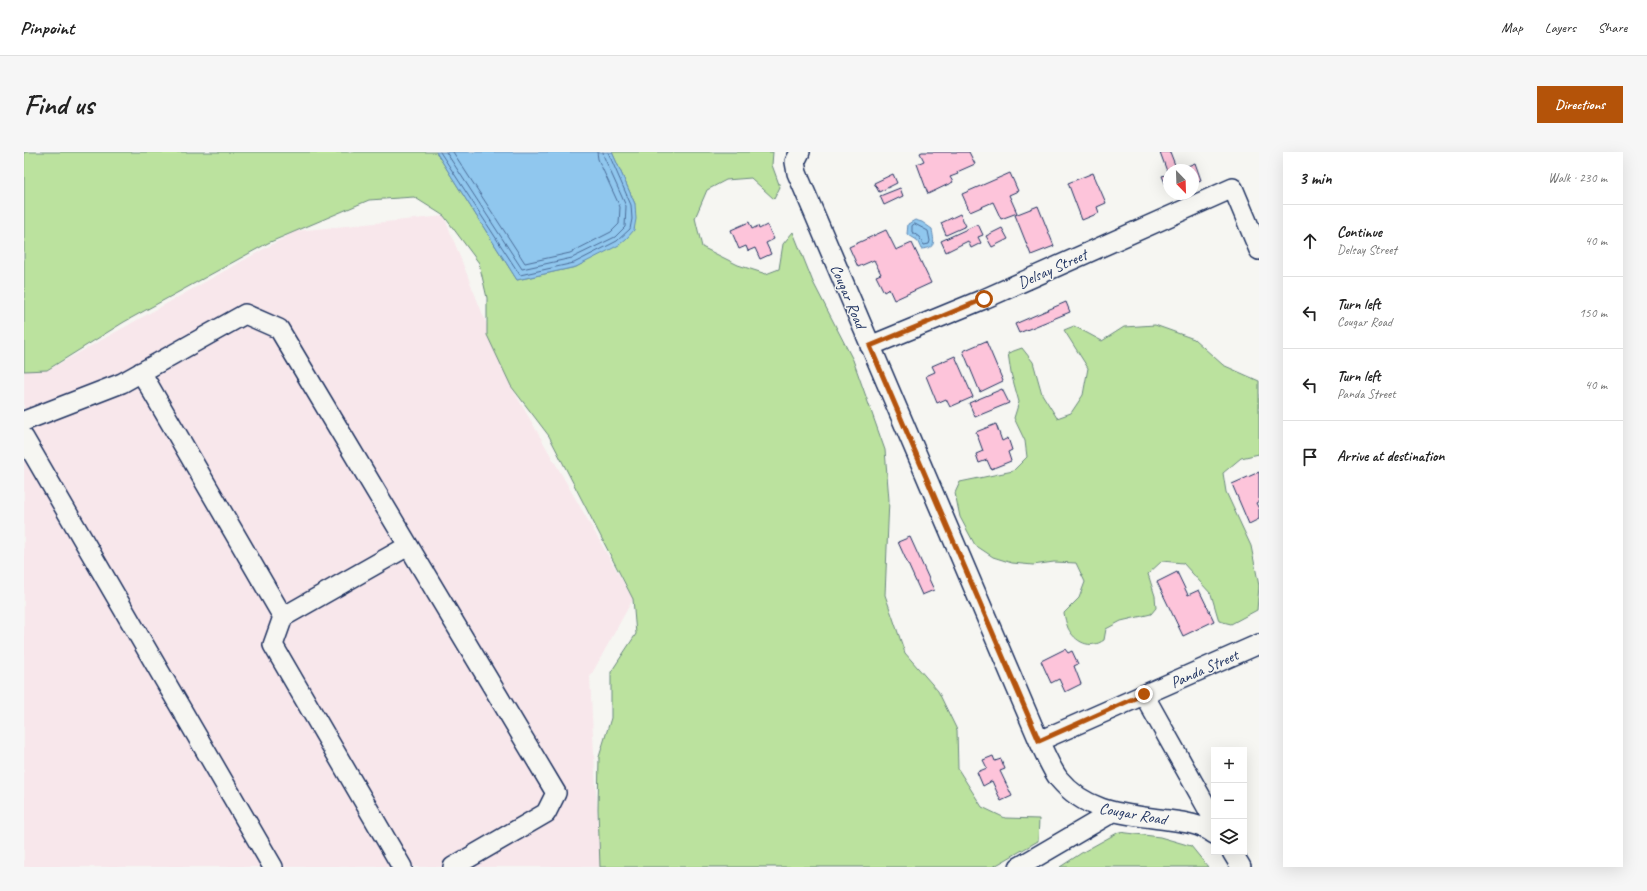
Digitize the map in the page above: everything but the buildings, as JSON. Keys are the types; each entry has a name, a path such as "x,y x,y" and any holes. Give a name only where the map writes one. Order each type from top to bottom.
{"street":[{"name":"Cougar Road","path":"797,157 797,173 1039,741 1058,778 1074,795 1091,805 1113,812 1186,822 1211,832"},
{"name":"Delsay Street","path":"870,346 984,299 1233,188 1259,250"},
{"path":"24,421 122,383 245,314 279,329 556,793 546,813 453,867"},
{"path":"142,372 283,617"},
{"path":"24,438 273,867"},
{"path":"402,867 273,645 283,617 408,546"},
{"name":"Panda Street","path":"1039,741 1259,644"},
{"path":"1144,694 1213,819"},
{"path":"1019,867 1113,812"},
{"path":"1234,855 1240,867"}],"shaded area":[{"path":"444,216 511,386 633,599 590,677 600,867 24,867 24,362 48,370 296,231"}],"green space":[{"path":"24,152 436,152 517,280 576,267 592,258 635,204 612,152 773,152 772,165 780,187 774,199 751,178 726,180 707,190 695,218 702,247 738,265 766,274 779,269 783,244 793,232 813,282 853,360 885,450 889,500 885,595 905,653 938,691 957,730 958,769 982,807 1005,818 1039,819 1038,841 993,867 600,867 598,809 599,757 611,718 611,672 636,634 633,599 549,436 511,386 487,335 487,298 479,263 444,216 414,197 369,200 268,243 124,322 47,370 24,371"},
{"path":"1155,325 1194,339 1223,365 1259,381 1259,454 1241,458 1223,473 1226,492 1251,546 1259,586 1257,610 1231,624 1219,621 1211,594 1183,563 1162,561 1148,574 1155,596 1156,608 1151,614 1121,621 1106,629 1104,640 1099,643 1083,643 1071,633 1067,626 1064,613 1079,598 1085,582 1076,563 1054,562 1033,565 1012,563 993,557 975,545 960,517 955,493 960,482 1013,471 1027,457 1025,441 1014,418 1019,402 1011,373 1008,353 1022,348 1033,362 1042,394 1057,418 1071,413 1083,395 1088,368 1064,330 1074,326 1102,341 1124,327"},
{"path":"1119,832 1160,837 1191,846 1208,867 1060,867"}],"water":[{"path":"436,152 612,152 635,204 636,219 634,230 619,245 576,267 517,280"},
{"path":"915,220 922,222 932,229 934,241 932,246 921,249 917,240 907,234 908,224"}],"route":[{"path":"984,299 870,346 1039,741 1144,694"}]}
